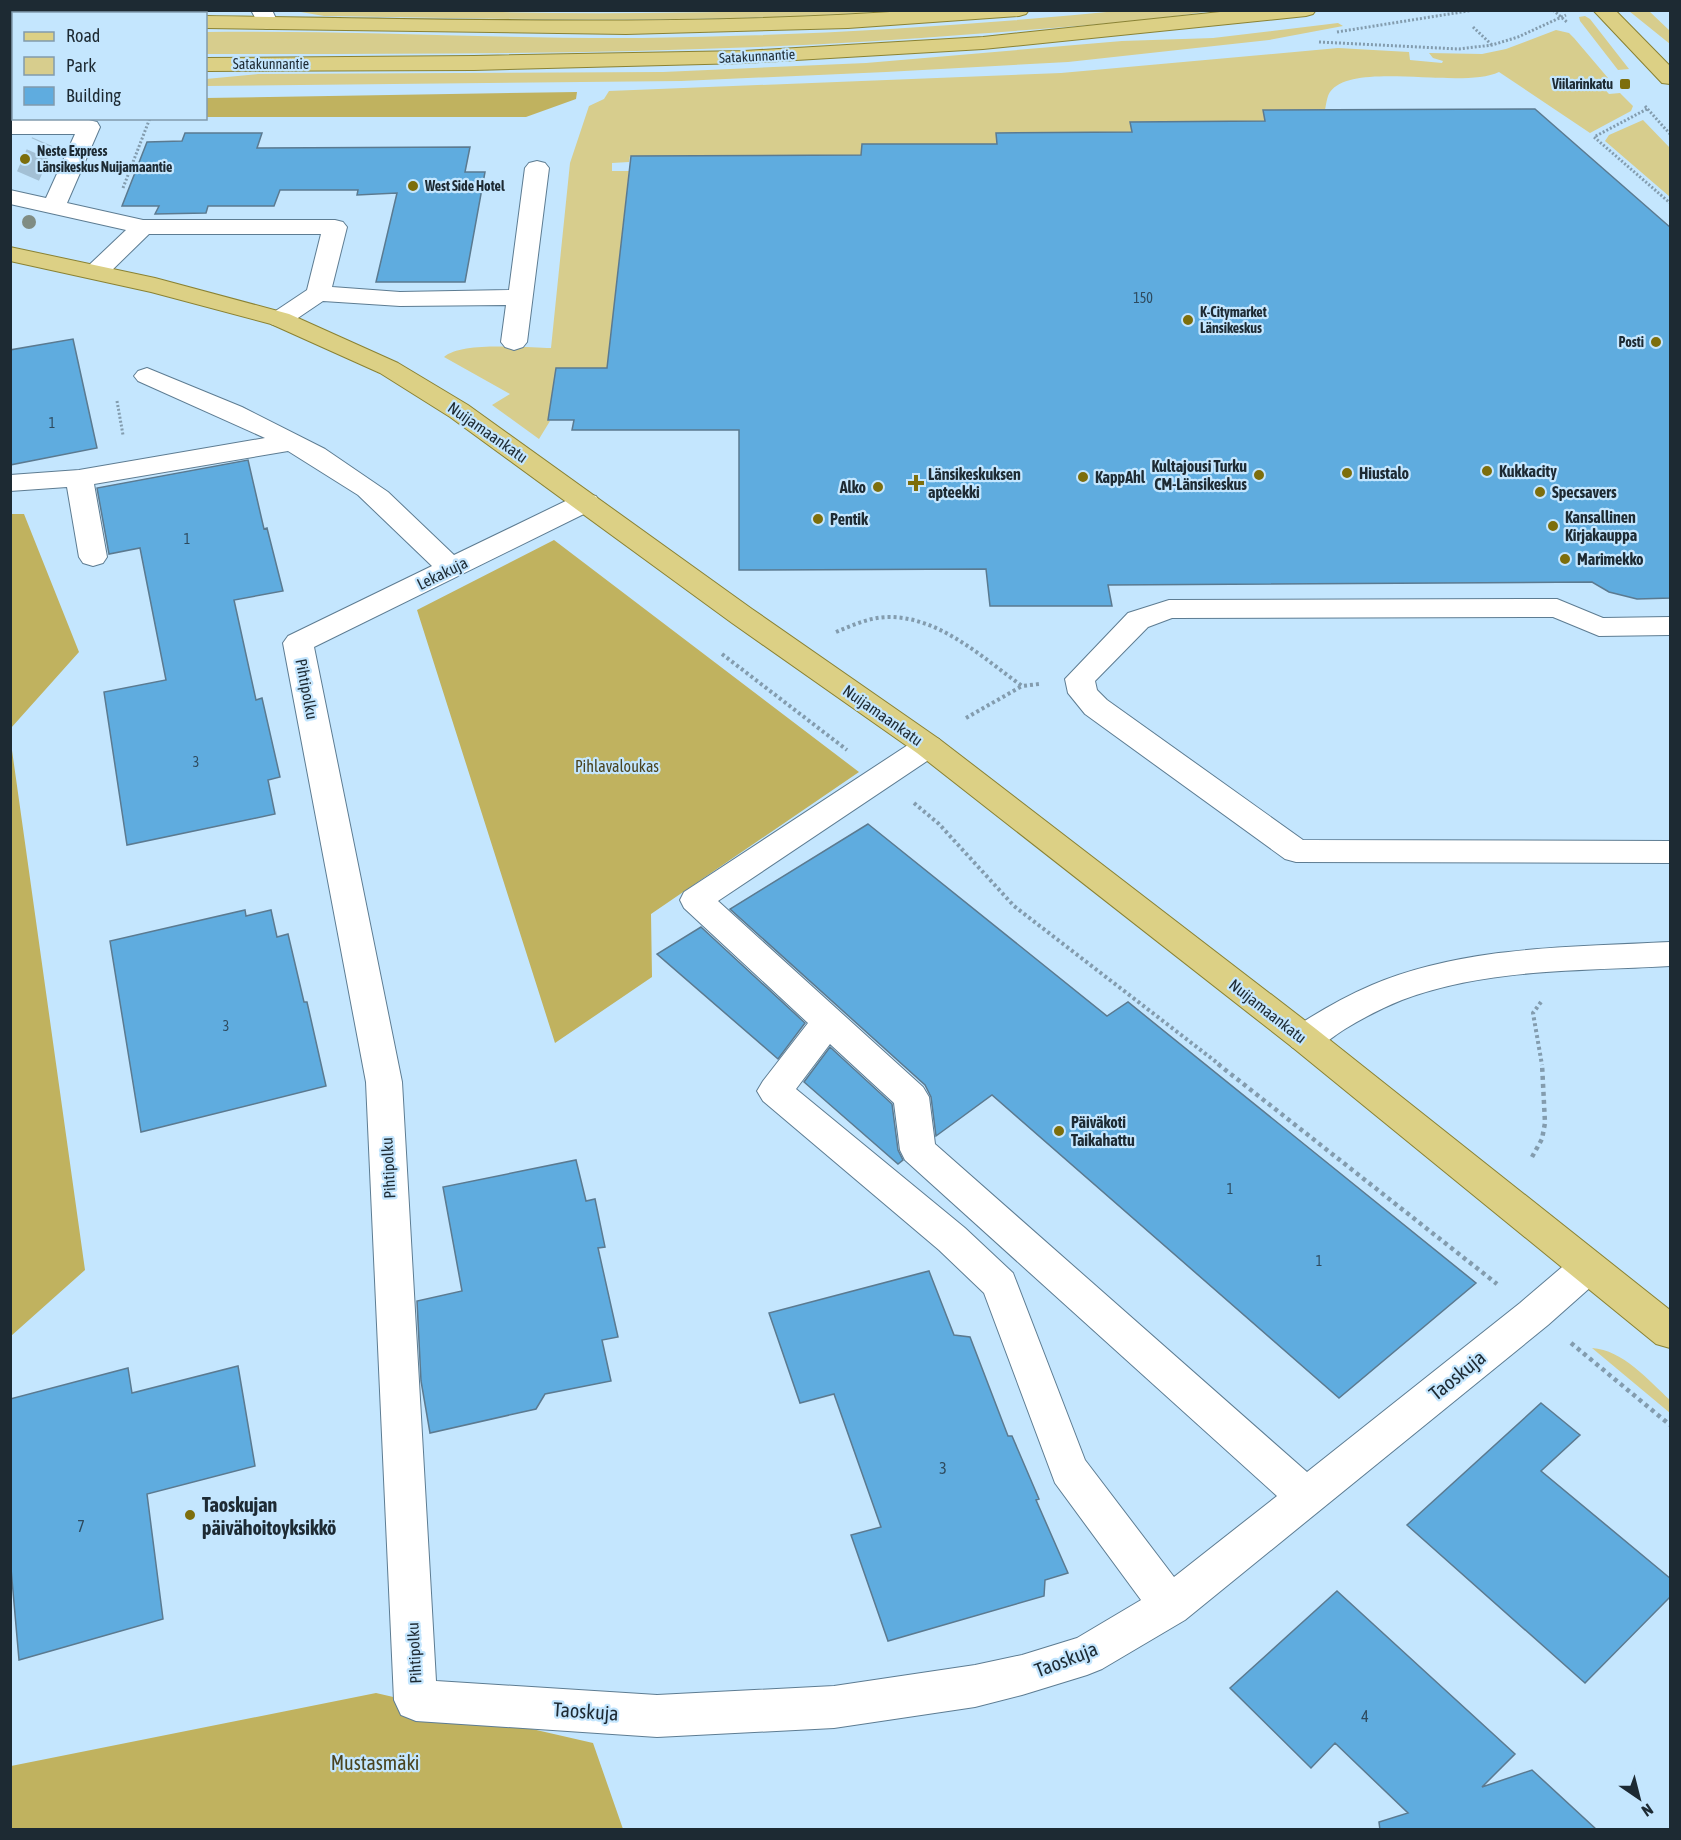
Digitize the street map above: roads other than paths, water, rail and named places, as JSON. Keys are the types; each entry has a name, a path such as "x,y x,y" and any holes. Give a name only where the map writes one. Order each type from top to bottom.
{"main road":[{"name":"Satakunnantie","path":"207,22 264,17 626,28 848,22 1019,10"},
{"name":"Satakunnantie","path":"207,65 474,63 755,57 983,44 1306,10"},
{"path":"1603,10 1671,78"},
{"name":"Nuijamaankatu","path":"10,254 155,285 280,319 326,338 421,387 459,411 742,616 928,746 1304,1038 1671,1332"}],"street":[{"path":"12,131 46,134 89,127 54,206"},
{"path":"514,342 537,168"},
{"path":"15,194 54,206 143,226 335,226 318,293"},
{"path":"96,272 143,226"},
{"path":"280,319 318,293 400,299 520,297"},
{"path":"147,376 245,418 291,442 369,490 451,568"},
{"path":"10,483 79,478 291,442"},
{"path":"79,478 93,557"},
{"name":"Lekakuja","path":"298,643 586,502"},
{"path":"1671,626 1599,627 1557,608 1169,609 1138,620 1080,679 1083,693 1096,707 1296,851 1429,854 1671,852"},
{"name":"Pihtipolku","path":"298,643 384,1082 416,1700"},
{"path":"928,746 696,900 911,1097 918,1150 1306,1496"},
{"path":"1304,1038 1335,1017 1413,983 1465,971 1529,963 1671,954"},
{"path":"828,1021 775,1090 952,1239 1000,1284 1069,1470 1170,1605"},
{"name":"Taoskuja","path":"416,1700 657,1716 834,1707 975,1686 1022,1675 1087,1655 1170,1605 1534,1314 1588,1267"}],"tunnel":[{"path":"28,176 43,142"}],"place":[{"name":"Viilarinkatu","path":"1625,84"},
{"name":"Neste Express Länsikeskus Nuijamaantie","path":"25,159"},
{"name":"West Side Hotel","path":"413,186"},
{"name":"K-Citymarket Länsikeskus","path":"1188,320"},
{"name":"Posti","path":"1656,342"},
{"name":"Kukkacity","path":"1487,471"},
{"name":"Hiustalo","path":"1347,473"},
{"name":"Kultajousi Turku CM-Länsikeskus","path":"1259,475"},
{"name":"KappAhl","path":"1083,477"},
{"name":"Länsikeskuksen apteekki","path":"916,483"},
{"name":"Alko","path":"878,487"},
{"name":"Specsavers","path":"1540,492"},
{"name":"Pentik","path":"818,519"},
{"name":"Kansallinen Kirjakauppa","path":"1553,526"},
{"name":"Marimekko","path":"1565,559"},
{"name":"Päiväkoti Taikahattu","path":"1059,1131"},
{"name":"Taoskujan päivähoitoyksikkö","path":"190,1515"}],"park label":[{"name":"Pihlavaloukas","path":"617,766"},
{"name":"Mustasmäki","path":"375,1762"}]}
